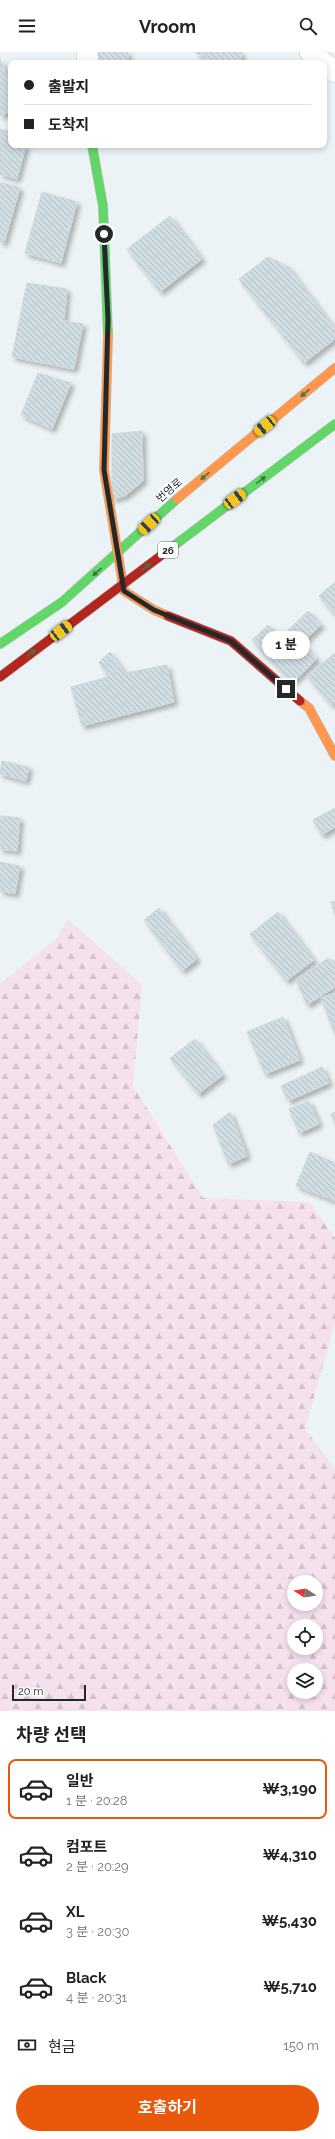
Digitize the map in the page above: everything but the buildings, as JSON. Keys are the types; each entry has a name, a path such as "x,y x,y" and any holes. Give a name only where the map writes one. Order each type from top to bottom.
{"main road":[{"path":"93,148 103,206 108,319 104,470 124,591 154,610 231,641 309,708 335,756"},
{"name":"번영로","path":"0,644 62,602 117,555 171,504 335,368"},
{"name":"26","path":"0,677 335,424"}],"street":[{"path":"310,52 320,60"},
{"path":"327,66 335,72"}],"green space":[{"path":"68,919 142,985 133,1086 203,1198 309,1202 335,1238 335,1323 305,1429 335,1469 335,1711 0,1711 0,984 58,937"}],"traffic: fast":[{"path":"93,148 103,206 108,335"},
{"path":"171,548 335,424"},
{"path":"0,644 62,602 177,499"}],"traffic: slow":[{"path":"108,335 104,470 124,591 154,610 168,616"},
{"path":"177,499 335,368"},
{"path":"300,701 309,708 335,756"}],"traffic: jam":[{"path":"0,677 171,548"},
{"path":"168,616 231,641 300,701"}],"route":[{"path":"104,234 108,319 104,470 124,591 154,610 231,641 286,689"}]}
